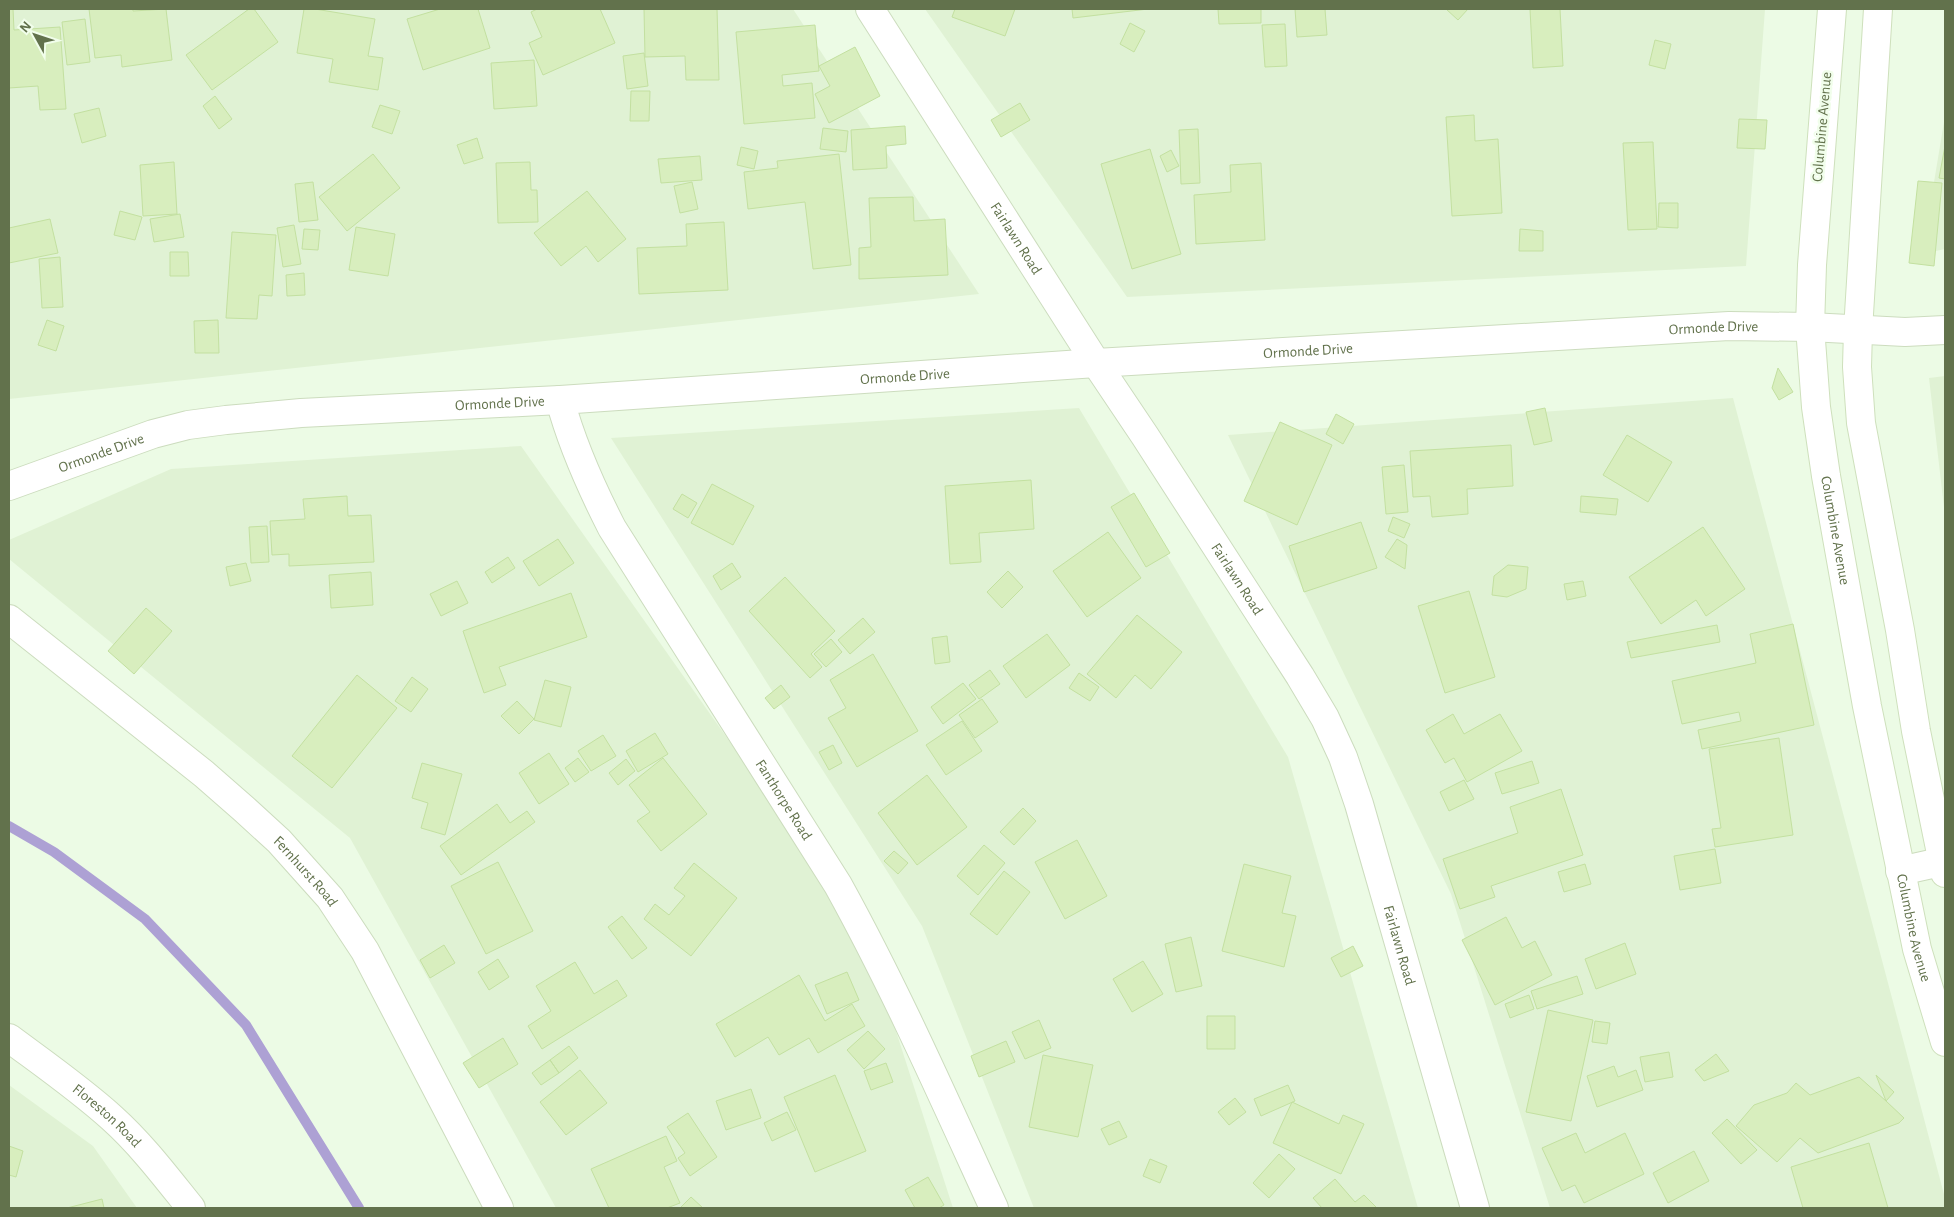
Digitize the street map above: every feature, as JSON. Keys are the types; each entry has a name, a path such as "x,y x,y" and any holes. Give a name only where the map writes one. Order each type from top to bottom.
{"street":[{"name":"Fairlawn Road","path":"870,9 1096,363 1300,676 1325,718 1359,804 1475,1208"},
{"name":"Columbine Avenue","path":"1832,9 1815,206 1810,327 1816,407 1826,476 1866,706 1918,949 1945,1042"},
{"path":"1878,9 1858,330 1857,367 1862,433 1900,630 1916,731 1944,865 1900,871"},
{"name":"Ormonde Drive","path":"9,486 153,434 197,424 301,413 560,400 1096,363 1720,327 1810,327 1905,332 1945,330"},
{"name":"Fanthorpe Road","path":"560,400 567,426 580,460 612,528 838,885 864,932 895,993 994,1208"},
{"name":"Fernhurst Road","path":"9,618 204,774 278,841 330,898 365,951 499,1208"},
{"name":"Floreston Road","path":"9,1038 76,1088 113,1119 151,1158 191,1208"}],"shaded area":[{"path":"9,9 793,9 979,294 9,399"},
{"path":"925,9 1765,9 1746,266 1127,297"},
{"path":"1945,116 1945,249 1922,254"},
{"path":"1945,376 1945,516 1929,378"},
{"path":"1733,398 1945,1198 1945,1208 1550,1208 1451,894 1228,435"},
{"path":"1079,408 1288,757 1418,1208 1034,1208 922,926 611,438"},
{"path":"521,446 864,932 953,1208 556,1208 350,838 9,559 9,540 171,469"},
{"path":"9,1085 93,1146 137,1208 9,1208"}],"building":[{"path":"9,9 13,9 14,30 60,27 66,109 40,110 38,86 9,88"},
{"path":"89,9 133,9 133,11 166,9 172,60 122,67 121,55 95,58"},
{"path":"249,9 254,9 278,42 212,90 186,55"},
{"path":"304,9 315,9 375,19 368,56 383,58 378,90 329,82 333,59 297,53"},
{"path":"440,9 478,9 490,48 423,70 407,19"},
{"path":"537,9 600,9 615,43 543,75 529,43 542,37 531,12"},
{"path":"644,9 717,9 719,80 686,80 685,56 645,57"},
{"path":"955,9 1015,9 1005,36 952,17"},
{"path":"1072,9 1148,9 1073,18"},
{"path":"1218,9 1261,9 1261,23 1219,24"},
{"path":"1295,9 1325,9 1327,35 1297,37"},
{"path":"1446,9 1468,9 1458,20"},
{"path":"1530,9 1560,9 1563,66 1533,68"},
{"path":"85,19 90,62 67,65 62,22"},
{"path":"1130,23 1145,31 1134,52 1120,44"},
{"path":"1285,24 1287,66 1265,67 1262,25"},
{"path":"815,25 819,71 782,75 783,86 812,83 815,118 744,124 736,32"},
{"path":"1655,40 1671,44 1665,69 1649,65"},
{"path":"855,47 880,96 829,123 815,94 830,86 819,66"},
{"path":"644,53 648,86 627,89 623,56"},
{"path":"534,60 537,106 494,109 491,63"},
{"path":"631,91 650,91 649,121 630,121"},
{"path":"215,96 232,119 219,129 203,106"},
{"path":"1020,103 1030,120 1001,137 991,120"},
{"path":"380,105 400,111 392,134 372,127"},
{"path":"99,108 106,136 82,143 74,114"},
{"path":"1474,115 1475,141 1498,139 1502,213 1452,216 1446,117"},
{"path":"1739,119 1767,120 1765,149 1737,148"},
{"path":"905,126 906,144 886,146 887,168 853,170 851,130"},
{"path":"823,128 848,131 846,152 820,149"},
{"path":"1198,129 1200,183 1181,184 1179,130"},
{"path":"477,138 483,158 464,164 457,145"},
{"path":"1653,142 1657,229 1628,230 1623,143"},
{"path":"1945,146 1945,179 1939,178"},
{"path":"741,147 758,151 754,169 737,165"},
{"path":"1150,149 1181,254 1132,269 1101,164"},
{"path":"1171,150 1179,166 1167,172 1160,156"},
{"path":"373,154 400,188 347,231 319,197"},
{"path":"839,154 851,265 813,269 805,202 748,209 744,172 778,168 777,161"},
{"path":"700,156 702,180 661,183 658,159"},
{"path":"174,162 177,214 143,216 140,165"},
{"path":"530,162 531,190 537,190 538,222 498,223 496,163"},
{"path":"1261,163 1265,240 1196,244 1194,195 1231,192 1230,165"},
{"path":"1918,181 1942,183 1934,266 1909,263"},
{"path":"313,182 318,220 299,222 295,184"},
{"path":"692,182 698,209 680,213 674,186"},
{"path":"587,191 626,239 598,262 586,246 561,266 534,233"},
{"path":"913,197 914,221 945,219 948,275 859,279 859,248 871,247 869,198"},
{"path":"1659,203 1678,203 1678,228 1658,227"},
{"path":"120,211 142,217 135,240 114,235"},
{"path":"180,214 184,237 154,242 150,219"},
{"path":"50,219 58,253 9,263 9,228"},
{"path":"724,222 728,290 639,294 637,248 687,246 686,224"},
{"path":"294,225 301,264 283,267 277,228"},
{"path":"356,227 395,234 388,276 349,270"},
{"path":"304,229 320,230 318,250 302,249"},
{"path":"1520,229 1543,231 1543,251 1519,251"},
{"path":"232,232 276,235 272,296 259,295 257,319 226,318"},
{"path":"170,252 188,252 189,276 170,276"},
{"path":"60,257 63,307 42,308 39,259"},
{"path":"304,273 305,295 287,296 286,275"},
{"path":"47,320 64,326 56,351 38,345"},
{"path":"218,320 219,353 195,353 194,321"},
{"path":"1778,368 1793,392 1779,400 1772,388"},
{"path":"1545,408 1552,441 1534,445 1526,412"},
{"path":"1336,414 1354,424 1343,444 1326,434"},
{"path":"1280,422 1332,445 1297,525 1244,501"},
{"path":"1627,435 1672,462 1648,502 1603,475"},
{"path":"1511,445 1513,486 1467,489 1468,514 1432,517 1430,496 1413,497 1410,451"},
{"path":"1404,465 1408,512 1386,514 1382,467"},
{"path":"1031,480 1034,529 979,533 981,562 950,564 945,486"},
{"path":"712,484 754,506 733,545 691,523"},
{"path":"1134,493 1170,553 1146,567 1111,507"},
{"path":"682,494 697,503 688,518 673,509"},
{"path":"347,496 348,516 371,515 374,562 289,566 289,554 272,555 270,521 305,519 303,499"},
{"path":"1581,496 1618,499 1616,515 1580,512"},
{"path":"1393,517 1410,524 1404,538 1388,531"},
{"path":"1361,522 1377,568 1304,592 1289,546"},
{"path":"267,526 269,562 251,563 249,527"},
{"path":"1703,527 1745,589 1706,616 1696,600 1661,624 1629,577"},
{"path":"1108,532 1141,578 1087,617 1053,571"},
{"path":"558,539 574,563 539,586 523,561"},
{"path":"1397,539 1407,545 1405,569 1385,557"},
{"path":"508,557 515,568 492,583 485,572"},
{"path":"246,563 251,581 230,586 226,567"},
{"path":"732,563 741,577 721,590 713,576"},
{"path":"1508,565 1528,567 1526,589 1507,597 1492,595 1494,576"},
{"path":"1008,571 1023,587 1002,608 987,592"},
{"path":"371,572 373,605 331,608 329,575"},
{"path":"785,577 835,631 811,654 822,667 810,678 749,611"},
{"path":"457,581 468,603 441,616 430,594"},
{"path":"1583,581 1586,596 1567,600 1564,584"},
{"path":"1469,591 1495,677 1445,693 1418,606"},
{"path":"571,593 587,637 499,667 506,685 484,693 463,631"},
{"path":"146,608 172,631 134,674 108,651"},
{"path":"1137,615 1182,652 1151,689 1135,675 1116,698 1087,674"},
{"path":"863,618 875,632 850,654 838,640"},
{"path":"1793,624 1814,725 1702,749 1698,730 1741,721 1739,712 1682,724 1672,681 1756,663 1750,634"},
{"path":"1717,625 1720,642 1631,658 1627,642"},
{"path":"1047,634 1070,665 1026,698 1003,666"},
{"path":"947,636 950,662 935,664 932,638"},
{"path":"831,639 842,652 826,667 814,654"},
{"path":"873,654 918,731 857,767 828,718 846,708 830,680"},
{"path":"990,670 1000,684 979,699 969,685"},
{"path":"1079,673 1099,687 1090,701 1069,688"},
{"path":"357,675 397,708 332,788 292,756"},
{"path":"412,677 428,689 411,712 395,701"},
{"path":"545,680 571,687 561,727 534,720"},
{"path":"963,683 976,699 943,724 931,707"},
{"path":"781,685 790,697 774,709 765,698"},
{"path":"982,699 998,722 975,738 959,715"},
{"path":"517,701 534,719 519,734 501,716"},
{"path":"1453,714 1464,734 1500,714 1522,751 1467,782 1454,758 1445,763 1426,730"},
{"path":"962,721 982,751 946,775 926,745"},
{"path":"655,733 668,754 638,772 626,751"},
{"path":"603,735 616,756 591,771 578,751"},
{"path":"1779,738 1793,835 1715,847 1712,829 1721,828 1709,749"},
{"path":"833,745 842,763 829,770 819,752"},
{"path":"549,753 569,784 539,804 519,773"},
{"path":"578,758 589,772 575,782 565,768"},
{"path":"663,758 707,814 661,851 637,821 650,812 629,785"},
{"path":"626,759 635,771 618,785 609,773"},
{"path":"1532,761 1539,783 1502,794 1495,773"},
{"path":"422,763 462,774 445,835 421,828 428,803 412,798"},
{"path":"927,775 967,827 917,865 878,813"},
{"path":"1464,780 1474,799 1449,811 1440,792"},
{"path":"1561,789 1583,855 1491,886 1495,897 1460,909 1443,859 1518,833 1510,807"},
{"path":"497,804 510,823 527,811 535,822 461,875 440,846"},
{"path":"1023,808 1036,821 1014,845 1000,832"},
{"path":"1077,840 1107,896 1065,919 1035,862"},
{"path":"984,845 1005,863 978,895 957,876"},
{"path":"1715,849 1721,883 1680,890 1674,856"},
{"path":"894,851 908,863 898,874 884,861"},
{"path":"498,862 533,931 486,954 451,886"},
{"path":"694,863 737,898 691,956 644,919 655,904 669,915 685,896 674,888"},
{"path":"1244,864 1291,876 1282,913 1296,916 1284,967 1222,951"},
{"path":"1585,864 1591,884 1564,892 1558,872"},
{"path":"1004,871 1030,892 997,935 970,914"},
{"path":"622,916 647,948 632,959 608,927"},
{"path":"1506,917 1522,948 1535,941 1552,975 1495,1005 1462,940"},
{"path":"1191,937 1202,986 1176,992 1165,944"},
{"path":"1625,943 1636,974 1596,989 1585,959"},
{"path":"444,945 455,963 430,978 420,960"},
{"path":"1353,946 1363,966 1341,977 1331,958"},
{"path":"498,959 509,977 489,990 478,972"},
{"path":"1143,961 1163,994 1132,1012 1113,979"},
{"path":"575,962 594,994 617,980 627,996 542,1049 528,1026 551,1011 536,986"},
{"path":"847,972 859,1000 827,1014 815,985"},
{"path":"799,975 825,1021 852,1004 865,1026 818,1053 809,1038 779,1055 768,1037 735,1057 716,1024"},
{"path":"1577,976 1583,994 1537,1009 1531,991"},
{"path":"1529,995 1534,1009 1510,1018 1505,1004"},
{"path":"1548,1010 1593,1020 1571,1121 1526,1112"},
{"path":"1207,1016 1235,1016 1235,1049 1207,1049"},
{"path":"1039,1020 1051,1048 1025,1059 1012,1032"},
{"path":"1595,1021 1610,1023 1607,1044 1592,1042"},
{"path":"868,1031 885,1049 864,1069 847,1050"},
{"path":"503,1038 518,1064 479,1088 463,1063"},
{"path":"1006,1041 1015,1062 979,1077 971,1056"},
{"path":"569,1046 578,1058 559,1073 550,1060"},
{"path":"1669,1052 1673,1077 1645,1082 1640,1057"},
{"path":"1716,1054 1729,1071 1704,1081 1695,1070"},
{"path":"1043,1055 1093,1065 1078,1137 1029,1127"},
{"path":"550,1060 559,1073 541,1085 532,1073"},
{"path":"886,1063 893,1082 871,1090 864,1071"},
{"path":"1614,1066 1618,1077 1636,1070 1643,1090 1597,1107 1587,1076"},
{"path":"580,1070 607,1103 566,1135 540,1102"},
{"path":"835,1075 866,1151 815,1172 784,1097"},
{"path":"1876,1075 1894,1092 1886,1101"},
{"path":"1859,1077 1904,1118 1899,1123 1818,1153 1800,1138 1777,1162 1736,1126 1754,1105 1787,1093 1796,1083 1810,1095"},
{"path":"1288,1085 1295,1101 1261,1116 1254,1099"},
{"path":"751,1089 761,1118 726,1130 716,1101"},
{"path":"1235,1098 1246,1112 1229,1125 1218,1112"},
{"path":"1292,1102 1339,1124 1343,1115 1364,1124 1341,1174 1273,1143"},
{"path":"787,1112 796,1130 772,1141 764,1123"},
{"path":"688,1113 717,1157 690,1176 678,1158 685,1153 667,1127"},
{"path":"1727,1119 1757,1150 1741,1164 1712,1133"},
{"path":"1119,1121 1127,1137 1109,1145 1101,1129"},
{"path":"1576,1133 1585,1153 1625,1133 1644,1174 1584,1203 1575,1185 1562,1191 1542,1148"},
{"path":"666,1136 677,1161 664,1167 680,1203 667,1208 609,1208 591,1169"},
{"path":"1869,1143 1888,1208 1803,1208 1791,1167"},
{"path":"9,1146 23,1151 16,1177 9,1175"},
{"path":"1694,1151 1709,1181 1668,1203 1653,1173"},
{"path":"1279,1154 1295,1169 1269,1198 1253,1183"},
{"path":"1150,1159 1167,1166 1160,1183 1143,1176"},
{"path":"928,1177 944,1205 939,1208 915,1208 905,1190"},
{"path":"1335,1179 1355,1202 1364,1195 1377,1208 1322,1208 1313,1198"},
{"path":"691,1197 703,1208 680,1208"},
{"path":"102,1199 104,1208 67,1208"}],"waterway":[{"path":"9,826 54,852 145,919 246,1025 359,1208"}]}
